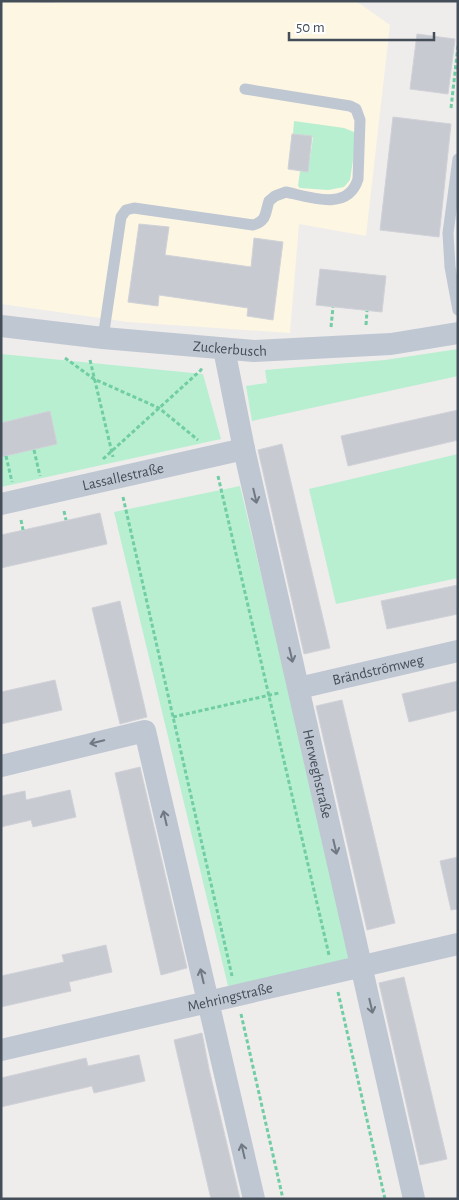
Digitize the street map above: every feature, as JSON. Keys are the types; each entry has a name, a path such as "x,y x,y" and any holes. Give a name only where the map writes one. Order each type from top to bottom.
{"street":[{"name":"Zuckerbusch","path":"1,326 103,338 254,351 364,346 458,333"},
{"name":"Herweghstraße","path":"224,349 244,449 414,1199"},
{"name":"Lassallestraße","path":"7,494 209,450 244,449"},
{"name":"Brändströmweg","path":"299,688 458,650"},
{"path":"1,766 144,731 254,1199"},
{"name":"Mehringstraße","path":"1,1050 458,944"}],"lane":[{"path":"103,338 121,217 126,210 134,208 253,225 262,221 266,215 269,201 281,193 286,192 334,200 346,196 354,187 358,178 360,120 356,109 350,106 245,88"},
{"path":"458,159 448,233 450,267 458,310"}],"path":[{"path":"451,108 458,46"},
{"path":"65,358 94,379 159,408 209,450 269,695 385,1199"},
{"path":"90,360 283,1199"},
{"path":"101,461 201,370"},
{"path":"34,450 41,478"},
{"path":"6,456 7,494"},
{"path":"173,716 299,688"}],"shaded area":[{"path":"1,1 54,3 55,1 356,1 390,25 366,236 299,224 290,333 128,322 1,304"}],"green space":[{"path":"294,121 344,128 354,132 356,140 350,180 344,187 328,190 300,188 298,186 300,171 308,172 313,137 293,134"},
{"path":"458,349 458,376 252,421 246,386 267,383 265,370 385,360"},
{"path":"1,354 203,374 221,439 1,487 1,457 57,444 50,411 1,423"},
{"path":"458,454 458,578 336,604 309,489"},
{"path":"240,486 353,960 228,986 114,512"}],"building":[{"path":"417,34 455,39 448,94 410,89"},
{"path":"393,117 451,124 439,237 380,230"},
{"path":"292,134 312,136 308,172 288,169"},
{"path":"139,224 169,227 165,255 251,267 254,238 283,242 273,320 247,316 248,308 159,295 158,306 128,302"},
{"path":"320,269 386,276 382,312 316,305"},
{"path":"458,410 458,440 348,466 341,436"},
{"path":"50,411 57,444 1,457 1,423"},
{"path":"282,444 330,648 304,654 258,450"},
{"path":"100,513 107,544 1,568 1,535"},
{"path":"458,585 458,614 387,629 381,601"},
{"path":"120,601 147,717 120,724 92,608"},
{"path":"55,680 62,710 1,724 1,692"},
{"path":"458,681 458,710 409,722 402,694"},
{"path":"342,700 395,923 367,930 316,706"},
{"path":"140,767 187,968 161,975 115,773"},
{"path":"70,790 76,817 33,827 31,820 1,827 1,796 25,791 26,800"},
{"path":"458,857 458,909 451,910 440,861"},
{"path":"106,945 112,972 69,982 71,991 1,1007 1,976 64,962 62,955"},
{"path":"404,977 447,1159 420,1165 379,983"},
{"path":"202,1033 240,1199 211,1199 174,1040"},
{"path":"139,1055 145,1081 94,1093 92,1086 1,1107 1,1078 86,1058 88,1066"}]}
